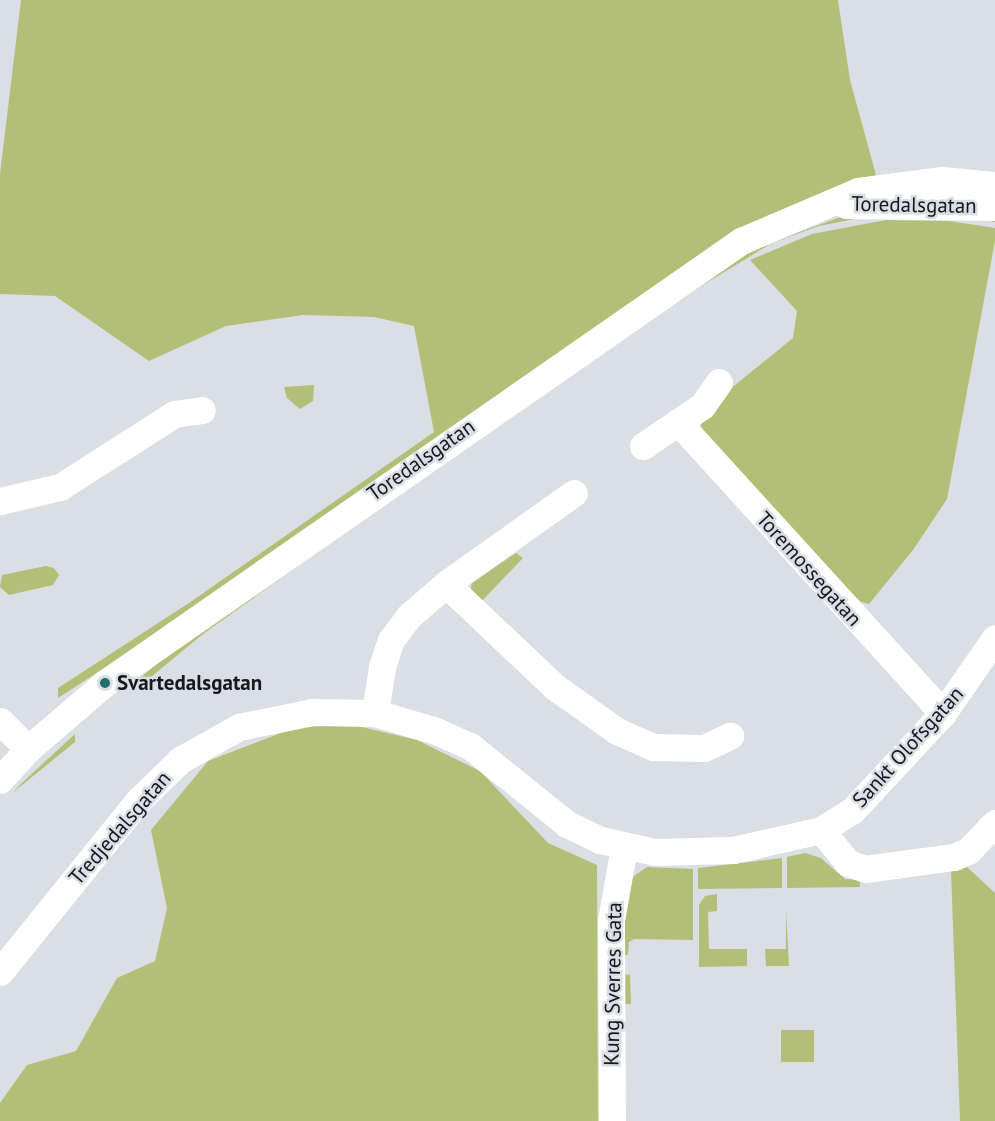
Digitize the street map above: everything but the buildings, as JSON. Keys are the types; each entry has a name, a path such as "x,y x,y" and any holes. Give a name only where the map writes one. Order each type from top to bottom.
{"street":[{"name":"Toredalsgatan","path":"0,780 28,749 105,683 700,267 770,226 833,203 858,191 942,180 995,185"},
{"name":"Toredalsgatan","path":"833,203 995,207"},
{"path":"643,446 702,406 719,382"},
{"path":"0,501 60,487 174,414 202,410"},
{"name":"Toremossegatan","path":"678,422 943,713"},
{"path":"375,712 382,667 391,640 410,615 446,584 574,493"},
{"path":"446,584 555,687 617,730 653,747 704,748 730,736"},
{"name":"Sankt Olofsgatan","path":"375,712 436,731 470,746 567,824 624,847 695,853 784,841 821,830 852,811 943,713 995,638"},
{"name":"Tredjedalsgatan","path":"0,972 138,801 199,747 266,718 312,712 375,712"},
{"path":"0,721 28,749"},
{"path":"821,830 848,863 865,869 954,857 968,851 995,823"},
{"name":"Kung Sverres Gata","path":"612,1121 611,920 624,847"}],"green space":[{"path":"21,0 838,0 850,80 876,175 834,193 58,698 58,688 189,603 434,432 414,326 374,317 303,315 226,326 149,361 55,296 0,294 0,174"},
{"path":"995,213 995,222 953,215 864,217 819,226 772,243 703,285 458,453 742,253 846,215"},
{"path":"886,220 949,221 995,228 995,241 947,499 913,550 869,604 861,602 806,551 702,434 701,425 708,407 793,338 797,311 750,260 812,234"},
{"path":"314,385 313,401 300,409 287,398 284,387"},
{"path":"448,459 203,634 134,691 130,686 169,654"},
{"path":"516,553 523,558 480,603 470,591 472,583"},
{"path":"46,566 54,568 59,575 53,585 9,595 0,587 2,575"},
{"path":"349,724 417,740 480,771 548,843 597,865 598,1121 0,1121 0,1103 27,1065 76,1051 117,978 155,961 167,908 151,830 208,761 294,728"},
{"path":"75,734 75,742 11,794 24,781"},
{"path":"805,853 821,858 845,879 860,880 860,887 787,888 787,857"},
{"path":"782,858 782,888 698,889 698,868"},
{"path":"966,866 995,893 995,1121 960,1121 951,870"},
{"path":"647,867 693,869 693,940 634,939 629,942 628,955 617,955 631,878"},
{"path":"717,894 717,911 708,912 709,949 747,949 747,966 699,967 699,905 705,896"},
{"path":"786,909 789,966 766,966 765,949 786,949"},
{"path":"623,974 630,975 631,1004 622,1004"},
{"path":"781,1030 814,1030 814,1062 781,1062"}],"place":[{"name":"Svartedalsgatan","path":"105,683"}]}
